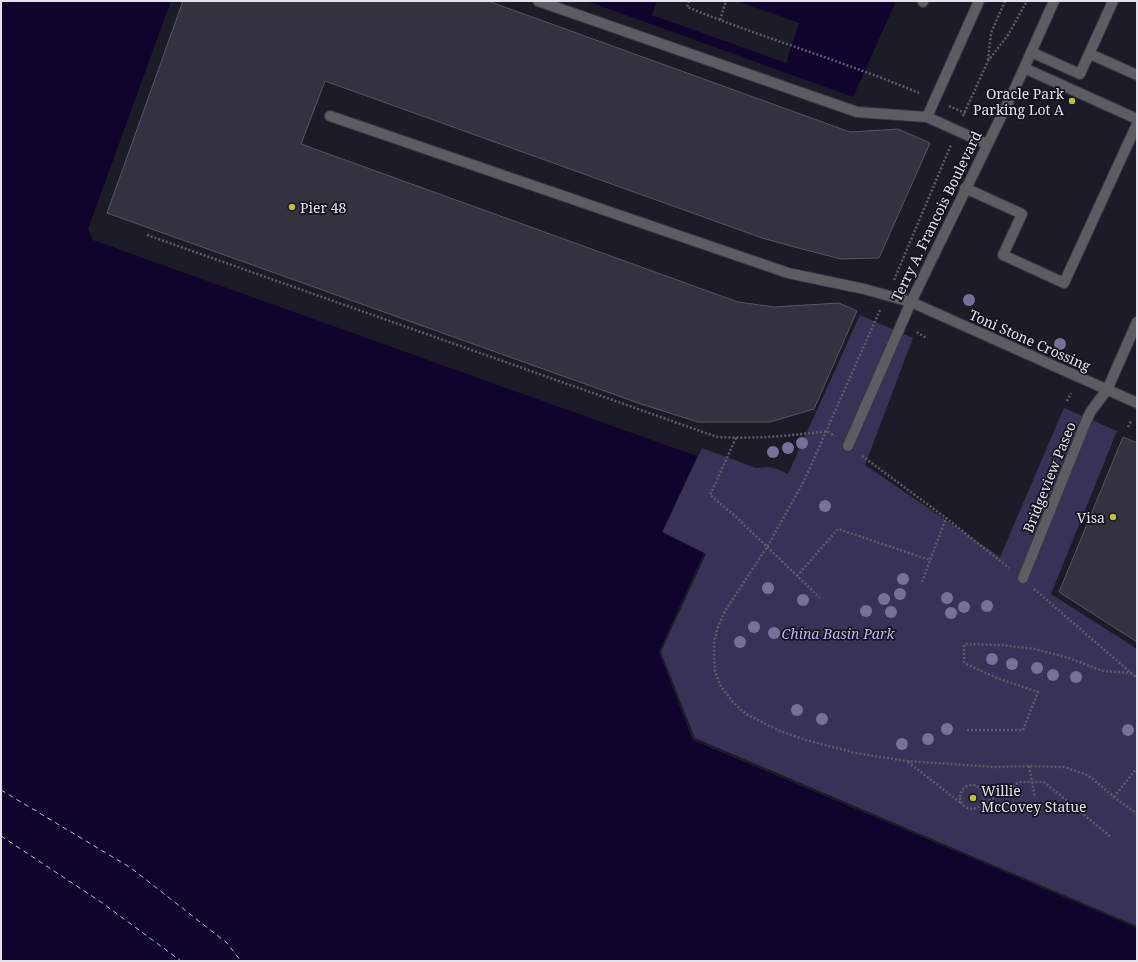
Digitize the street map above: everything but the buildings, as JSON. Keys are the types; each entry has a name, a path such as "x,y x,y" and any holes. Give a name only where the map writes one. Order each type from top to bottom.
{"street":[{"path":"538,1 857,112 927,117 987,144"},
{"path":"927,117 979,1"},
{"name":"Terry A. Francois Boulevard","path":"848,446 911,302 1024,68 1054,1"},
{"path":"1031,52 1080,74 1114,1"},
{"path":"1090,54 1137,75"},
{"path":"1024,68 1137,119"},
{"name":"Toni Stone Crossing","path":"330,116 788,273 864,289 911,302 1137,403"},
{"path":"965,188 1022,214 1003,255 1064,283 1137,124"},
{"name":"Bridgeview Paseo","path":"1022,578 1087,419 1091,411 1107,390 1137,322"}],"path":[{"path":"689,1 687,7 878,76"},
{"path":"720,20 726,1"},
{"path":"988,61 991,33 1006,1"},
{"path":"1027,1 1008,35 988,61 887,295 804,481 767,547 725,611 714,641 715,671 723,690 733,702 746,714 780,731 855,754 907,761 994,767 1064,767 1093,779 1137,814"},
{"path":"147,235 717,437 736,438 799,435 827,431 946,518 1022,578 1137,678"},
{"path":"1067,401 1071,393"},
{"path":"1128,427 1131,421"},
{"path":"736,438 710,495 820,598"},
{"path":"922,582 946,518"},
{"path":"797,576 838,529 930,560"},
{"path":"967,730 1023,730 1038,692 997,678 966,664 964,662 964,645 966,644 1002,645 1035,649 1069,658 1103,671 1131,673"},
{"path":"907,761 967,808 975,809 1019,782 1044,782 1112,837"},
{"path":"1029,766 1035,798"},
{"path":"1114,797 1137,768"},
{"path":"964,806 960,799 962,791 964,788 971,785 975,785 982,790 985,798 982,805"}],"green space":[{"name":"China Basin Park","path":"860,315 913,338 865,465 1000,557 1064,408 1117,431 1051,594 1137,649 1137,928 693,740 659,652 704,553 662,533 702,448 756,468 769,467 788,474"}],"shaded area":[{"path":"1,1 171,1 88,229 93,240 697,456 662,532 704,553 659,652 693,740 1137,928 1137,961 1,961"},
{"path":"587,1 896,1 853,97"}],"pier":[{"path":"585,1 853,97 853,99 586,3"},
{"path":"657,1 737,1 799,23 786,63 652,15"},
{"path":"119,247 698,454 697,456 118,249"},
{"path":"704,553 706,554 661,652 695,738 1137,926 1137,928 693,740 659,652"}],"ferry route":[{"path":"1,790 131,868 227,943 241,961"},
{"path":"1,836 101,902 181,961"}],"place":[{"name":"Oracle Park Parking Lot A","path":"1072,101"},
{"name":"Pier 48","path":"292,207"},
{"name":"Visa","path":"1113,517"},
{"name":"Willie McCovey Statue","path":"973,798"}]}
